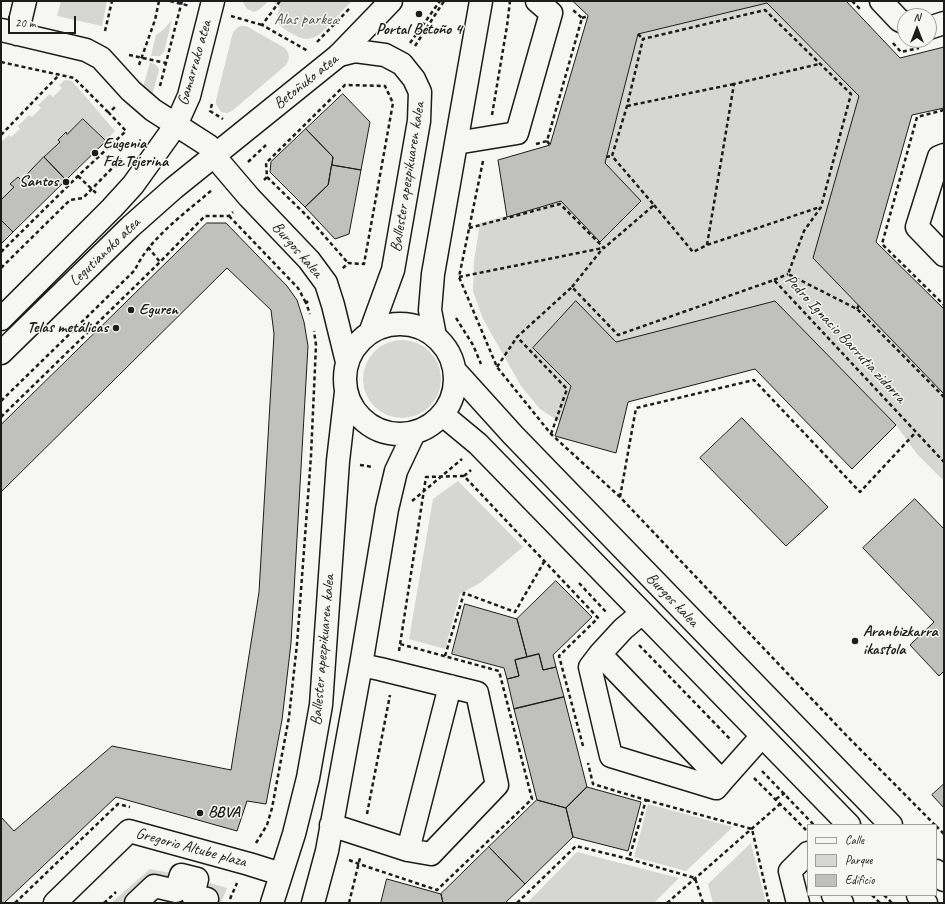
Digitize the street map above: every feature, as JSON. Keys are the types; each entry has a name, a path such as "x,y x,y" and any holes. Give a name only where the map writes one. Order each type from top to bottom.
{"street":[{"path":"9,32 25,1"},
{"name":"Gamarrako atea","path":"176,125 189,96 213,1"},
{"name":"Betoñuko atea","path":"214,156 332,61 391,1"},
{"path":"435,336 430,310 433,274 481,1"},
{"path":"456,143 517,133 551,13 537,1"},
{"path":"881,1 897,18"},
{"name":"Burgos kalea","path":"9,32 86,50 101,58 131,91 153,110 209,146 214,156 249,197 309,260 326,284 333,305 347,362"},
{"name":"Ballester apezpikuaren kalea","path":"332,61 356,52 385,55 402,64 414,79 420,92 419,121 393,270 370,333"},
{"name":"Legutianoko atea","path":"1,318 112,208 133,185 176,125"},
{"path":"944,155 939,157 918,226 944,255"},
{"name":"Legutianoko atea","path":"1,353 130,226 214,156"},
{"path":"403,324 420,327 435,336 443,343 449,352 456,372 454,395 450,405 443,415 430,427 414,433 396,435 379,431 364,422 353,408 346,392 345,372 347,362 352,351 360,341 370,333 386,326 403,324"},
{"name":"Burgos kalea","path":"456,372 513,435 890,824"},
{"name":"Ballester apezpikuaren kalea","path":"272,903 294,834 308,778 320,705 338,461 346,392"},
{"name":"Burgos kalea","path":"443,415 478,444 829,803 843,823"},
{"name":"Ballester apezpikuaren kalea","path":"313,903 327,851 361,665 387,509 396,471 414,433"},
{"path":"642,613 622,629 590,667 611,756 716,788 762,736"},
{"path":"600,654 722,781"},
{"path":"331,824 408,850 431,854 497,785 477,693 361,665"},
{"path":"408,850 450,686"},
{"path":"829,803 850,784"},
{"name":"Gregorio Altube plaza","path":"55,903 129,831 281,874"},
{"path":"798,903 790,871 805,862"},
{"name":"Gregorio Altube plaza","path":"136,903 154,886 176,891 181,875 197,879 193,896 207,899 205,903"}],"path":[{"path":"105,31 112,1"},
{"path":"108,113 131,91 155,20 159,1"},
{"path":"153,110 182,1"},
{"path":"280,1 262,25 307,51 332,61 345,85"},
{"path":"510,1 487,138 459,277 497,367 551,434 620,497 846,735 935,824"},
{"path":"643,39 765,10 851,94 821,207 804,231 788,274 774,280"},
{"path":"582,18 588,16"},
{"path":"638,34 643,39"},
{"path":"612,156 627,106 643,39"},
{"path":"1,62 74,78 126,131 1,252"},
{"path":"627,106 734,84 820,64"},
{"path":"1,135 60,75"},
{"path":"707,245 734,84"},
{"path":"345,85 384,86 393,103 364,264 348,263 307,216 267,177 266,163 345,85"},
{"path":"546,142 550,145"},
{"path":"612,156 694,252 707,245 821,207"},
{"path":"606,157 612,156"},
{"path":"1,268 70,200 83,198 123,158"},
{"path":"1,417 205,216 229,216 267,177"},
{"path":"469,228 560,203 604,248"},
{"path":"497,367 518,337 572,286 604,248 654,205"},
{"path":"229,216 298,288 311,317"},
{"path":"459,277 604,248"},
{"path":"306,303 348,263"},
{"path":"788,274 857,309 944,397"},
{"name":"Pedro Ignacio Barrutia zidorra","path":"572,286 618,335 774,280 944,462"},
{"path":"452,314 473,345 481,365"},
{"path":"228,903 236,885 249,864 257,842 268,824 289,717 297,644 311,456 316,345 314,324"},
{"path":"518,337 567,389 551,434"},
{"path":"620,497 636,408 754,380 860,492 916,432"},
{"path":"461,460 478,444"},
{"path":"311,456 426,477 464,476 616,637"},
{"path":"349,903 359,864 363,835 395,673 426,477"},
{"path":"445,656 464,592 515,612 544,561"},
{"path":"583,746 559,656 598,618"},
{"path":"587,761 594,784 752,829"},
{"path":"738,763 807,831"},
{"path":"629,859 646,800"},
{"path":"667,903 780,804"},
{"path":"937,826 944,834"},
{"path":"752,829 769,903"},
{"path":"516,903 576,846 629,859 695,878"},
{"path":"695,878 703,903"}],"green space":[{"path":"61,1 107,1 102,26 57,16"},
{"name":"Alas parkea","path":"242,1 269,1 254,12 247,9"},
{"name":"Alas parkea","path":"273,1 352,1 320,34 309,39 305,39 298,37 280,26 277,17 280,8"},
{"path":"767,3 859,96 813,258 944,394 944,481 917,454 896,425 775,301 616,342 576,301 533,348 571,386 560,422 540,409 521,386 483,319 473,291 474,261 480,223 561,201 600,242 641,202 605,163 638,34"},
{"path":"172,20 164,52 160,56 151,56 156,35"},
{"path":"240,26 246,26 285,48 289,54 289,59 286,65 232,111 227,113 221,112 216,104 216,100 233,32"},
{"path":"150,62 156,65 159,70 152,96 142,91"},
{"path":"65,80 72,81 115,131 106,141 83,119 67,134 65,133 58,139 60,142 21,180 18,177 11,184 14,187 1,200 1,142 9,135 11,137 20,129 18,126 29,115 32,117 41,108 38,105 50,94 53,97 62,88 59,85"},
{"path":"402,340 417,343 429,352 438,364 441,379 438,394 429,406 417,415 402,418 387,415 375,406 366,394 363,379 366,364 375,352 387,343"},
{"path":"458,481 523,547 480,583 460,594 445,649 409,639 433,499"},
{"path":"648,804 733,827 686,871 634,857"},
{"path":"751,843 766,903 713,903 708,884"},
{"path":"577,852 679,878 654,903 527,903"},
{"path":"150,869 181,875 136,903 111,903"},
{"path":"197,879 227,888 221,903 205,903"}],"building":[{"path":"573,1 846,1 900,58 944,47 944,108 912,115 876,242 944,309 944,394 813,258 859,96 767,3 638,34 605,163 641,201 600,242 561,201 507,217 498,160 550,145 588,16"},
{"path":"343,94 370,122 361,170 332,165 333,157 306,129"},
{"path":"83,119 106,141 66,180 44,157 60,142 58,140 66,132 67,134"},
{"path":"306,129 333,157 328,185 305,207 270,172 271,162"},
{"path":"44,157 66,180 13,232 1,220 1,200 14,187 10,184 18,177 21,180"},
{"path":"332,165 361,170 349,234 335,239 305,207 328,185"},
{"path":"1,220 13,232 1,244"},
{"path":"207,223 226,223 287,286 297,300 304,322 308,346 291,643 282,720 266,804 247,801 237,831 116,797 4,903 1,903 1,817 14,831 112,746 231,770 259,592 274,334 271,310 227,268 1,492 1,425"},
{"path":"576,301 616,342 775,301 896,425 852,469 755,369 628,402 616,453 555,436 571,386 533,348"},
{"path":"742,418 828,507 786,546 700,458"},
{"path":"915,499 944,529 944,671 939,676 910,645 934,622 863,548"},
{"path":"556,581 592,617 553,655 556,667 543,670 539,654 527,657 517,619"},
{"path":"465,604 517,619 527,657 515,660 519,676 507,679 504,668 452,654"},
{"path":"539,654 543,670 556,667 564,697 514,709 507,679 519,676 515,660"},
{"path":"564,697 587,787 566,808 537,800 514,709"},
{"path":"944,784 944,808 932,795"},
{"path":"587,787 641,802 628,851 573,837 566,808"},
{"path":"537,800 566,808 573,837 525,884 489,847"},
{"path":"489,847 525,884 505,903 443,903 441,894"},
{"path":"387,879 441,894 443,903 381,903"}],"place":[{"name":"Portal Betoño 4","path":"419,14"},
{"name":"Eugenia Fdz.Tejerina","path":"95,153"},
{"name":"Santos","path":"66,182"},
{"name":"Eguren","path":"131,310"},
{"name":"Telas metálicas","path":"116,328"},
{"name":"Aranbizkarra ikastola","path":"855,641"},
{"name":"BBVA","path":"200,813"}]}
